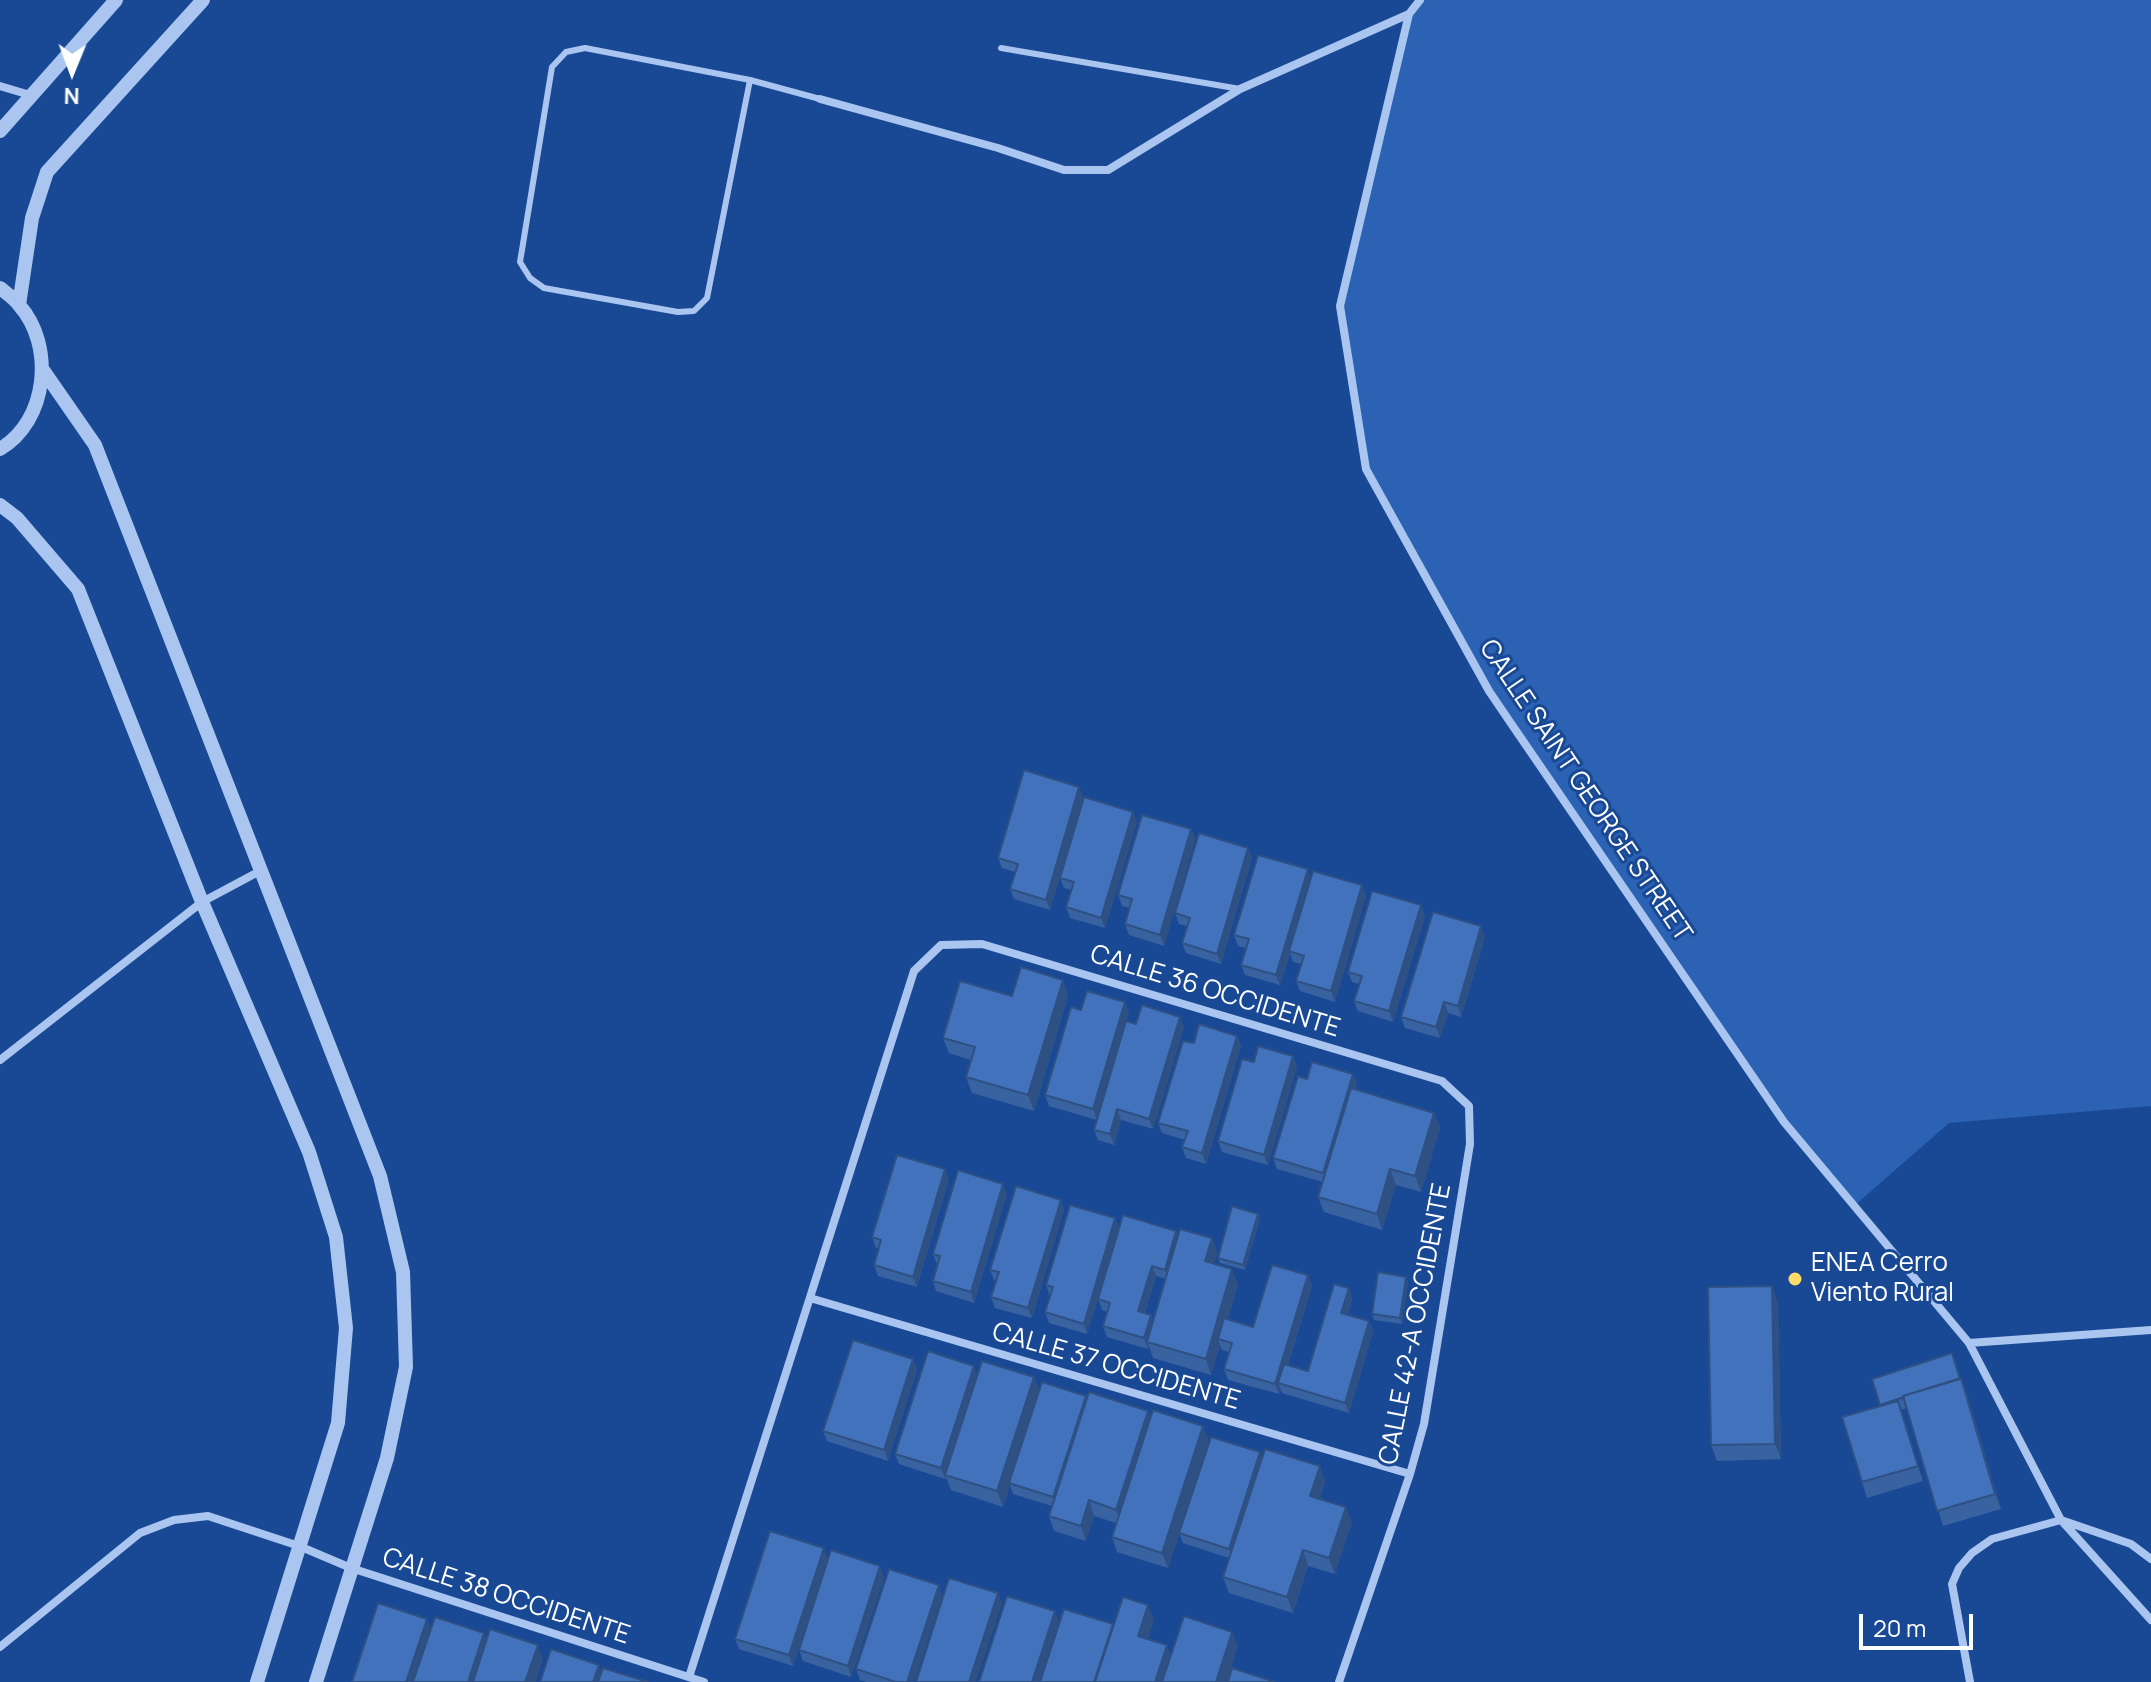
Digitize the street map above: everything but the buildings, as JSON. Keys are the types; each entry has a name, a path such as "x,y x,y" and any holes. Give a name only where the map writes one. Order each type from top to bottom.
{"street":[{"path":"0,131 116,0"},
{"path":"19,305 32,218 47,172 203,0"},
{"name":"CALLE SAINT GEORGE STREET","path":"1420,0 1409,14 1340,306 1366,469 1489,691 1775,1109 1969,1343 2061,1520 2151,1620"},
{"path":"820,99 998,148 1064,170 1108,170 1240,89 1409,14"},
{"path":"0,86 30,95"},
{"path":"0,288 19,305 32,324 40,347 43,370 38,398 25,424 0,449"},
{"path":"43,370 95,445 380,1176 403,1272 406,1367 387,1458 316,1682"},
{"path":"0,505 17,518 78,589 202,902 309,1152 336,1237 346,1328 338,1423 257,1682"},
{"path":"0,1060 202,902 260,871"},
{"name":"CALLE 36 OCCIDENTE","path":"810,1298 914,971 941,945 982,944 1442,1081 1469,1106"},
{"name":"CALLE 42-A OCCIDENTE","path":"1339,1682 1424,1424 1470,1144 1469,1106"},
{"path":"689,1677 810,1298"},
{"name":"CALLE 37 OCCIDENTE","path":"810,1298 1410,1474"},
{"path":"1969,1343 2151,1330"},
{"name":"CALLE 38 OCCIDENTE","path":"0,1647 140,1533 174,1520 208,1516 299,1546 351,1568 704,1682"},
{"path":"1970,1682 1952,1584 1959,1568 1972,1553 1992,1539 2061,1520 2131,1544 2151,1559"}],"lane":[{"path":"750,80 707,298 694,311 678,312 544,288 530,278 520,262 552,67 566,52 585,48 750,80 820,99"},
{"path":"1001,48 1240,89"}],"shaded area":[{"path":"1421,0 2151,0 2151,1106 1949,1123 1854,1206 1784,1122 1508,719 1366,469 1340,306 1409,14"}],"place":[{"name":"ENEA Cerro Viento Rural","path":"1795,1279"}]}
